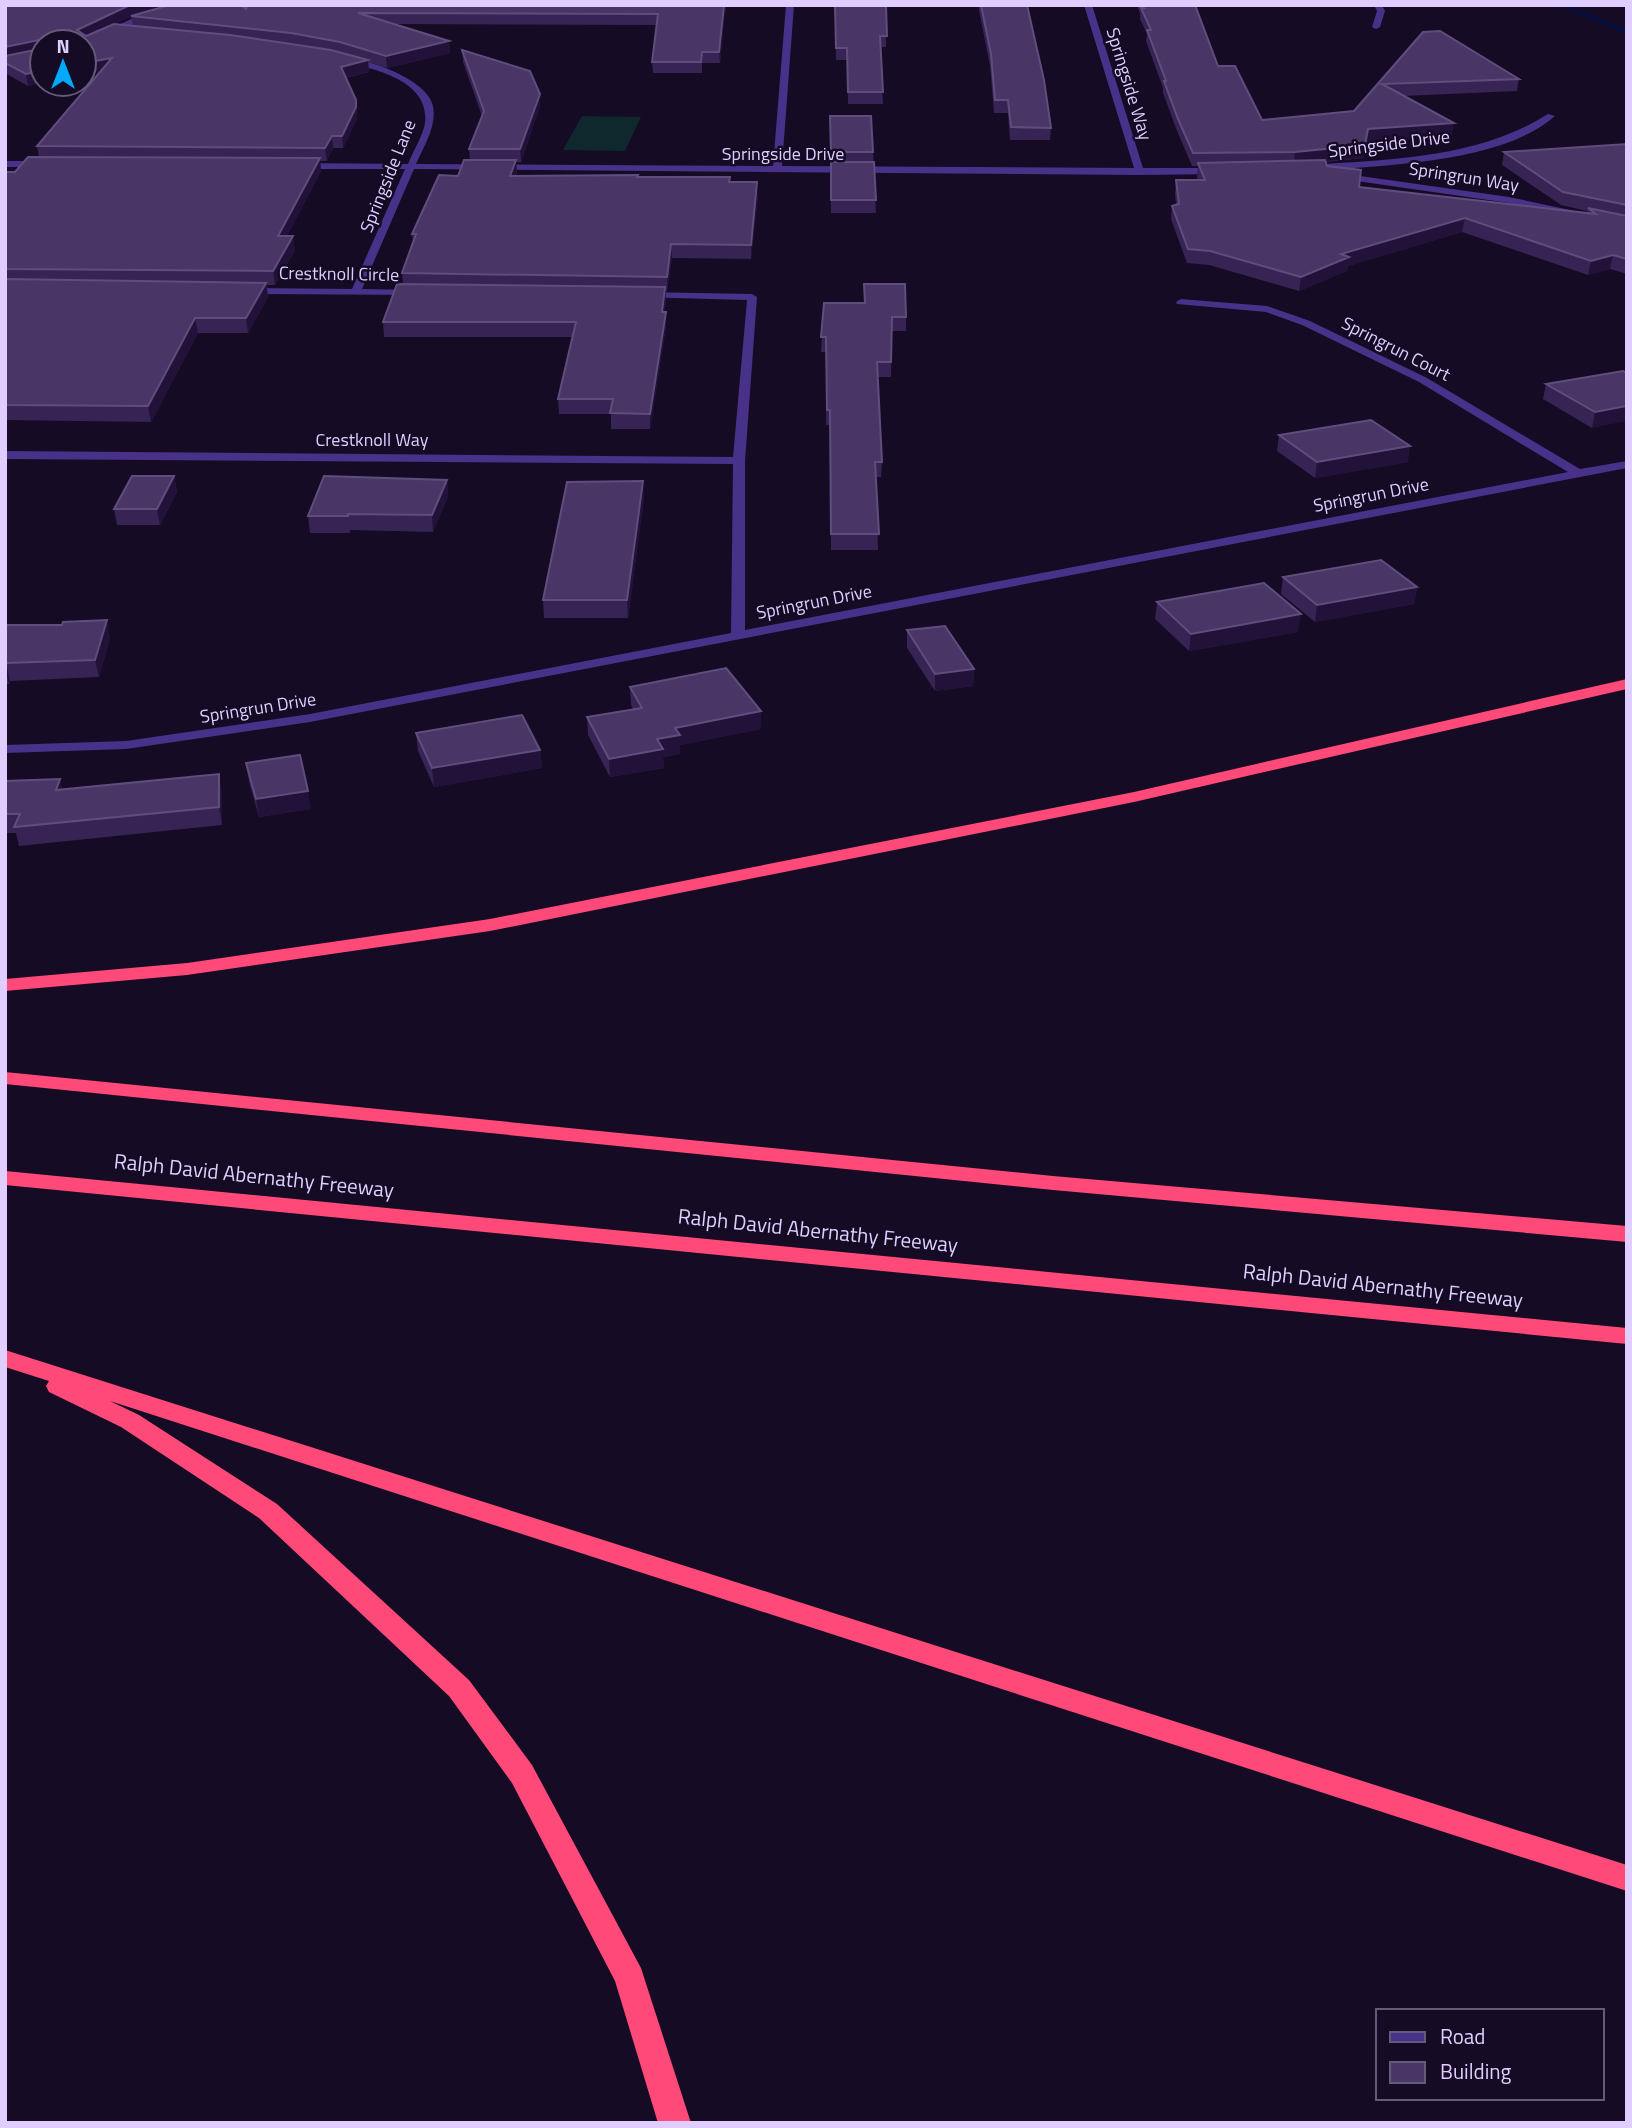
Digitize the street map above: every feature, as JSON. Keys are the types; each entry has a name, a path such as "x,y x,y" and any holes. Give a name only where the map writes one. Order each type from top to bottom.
{"highway":[{"path":"5,985 187,969 490,925 1134,797 1627,684"},
{"path":"5,1078 1040,1182 1627,1234"},
{"name":"Ralph David Abernathy Freeway","path":"5,1178 1627,1336"},
{"path":"5,1359 1627,1878"},
{"path":"5,1359 130,1421 268,1511 459,1688 522,1773 631,1978 675,2123"}],"street":[{"path":"98,37 143,17 197,5"},
{"path":"776,169 790,5"},
{"name":"Springside Way","path":"1088,5 1140,172"},
{"path":"1376,27 1381,11 1378,5"},
{"path":"115,30 129,32"},
{"name":"Springside Lane","path":"340,58 366,64 412,83 429,104 429,125 356,292"},
{"name":"Springside Drive","path":"1294,170 1404,160 1468,150 1519,135 1551,116"},
{"path":"5,164 58,164"},
{"name":"Springside Drive","path":"289,166 1224,171"},
{"name":"Springrun Way","path":"1294,170 1509,200 1627,225"},
{"name":"Crestknoll Circle","path":"235,291 425,293"},
{"path":"629,295 752,297 739,461 738,635"},
{"name":"Springrun Court","path":"1181,302 1267,309 1306,323 1423,380 1578,473"},
{"name":"Crestknoll Way","path":"5,455 739,461"},
{"name":"Springrun Drive","path":"5,749 126,745 297,720 1627,464"}],"green space":[{"path":"582,116 641,117 625,151 563,150"}],"building":[{"path":"5,5 130,5 81,28 28,28 28,42 5,47"},
{"path":"170,5 241,5 246,9 248,5 724,5 719,52 702,52 701,62 652,62 658,14 358,13 449,41 386,56 340,42 291,33 131,16"},
{"path":"835,5 886,5 887,36 880,36 883,92 848,92 847,48 836,48"},
{"path":"981,5 1027,5 1044,80 1051,128 1011,127 1008,100 995,100 991,54"},
{"path":"1142,5 1195,5 1218,66 1235,66 1262,120 1354,111 1423,32 1440,31 1519,79 1382,84 1454,123 1368,129 1365,145 1295,152 1193,153 1164,81 1147,30 1151,30"},
{"path":"114,24 230,35 331,50 368,60 341,67 356,100 356,107 342,136 332,136 325,148 37,146 78,98 98,98 98,74 112,58 98,60 98,31"},
{"path":"462,50 530,71 540,94 520,149 469,149 484,111"},
{"path":"28,51 28,74 5,63 5,56"},
{"path":"830,116 871,116 873,152 831,152"},
{"path":"1627,144 1627,205 1563,192 1504,152"},
{"path":"28,157 320,158 278,236 293,236 273,271 5,269 5,172 15,172"},
{"path":"464,160 516,160 510,176 730,177 729,182 757,182 751,245 671,244 667,277 402,273 416,234 412,234 439,175 458,176"},
{"path":"1325,160 1327,166 1361,170 1359,187 1596,214 1588,208 1627,216 1627,259 1613,255 1591,261 1465,218 1341,254 1349,257 1301,277 1210,251 1188,249 1172,206 1179,204 1176,180 1205,180 1198,163"},
{"path":"831,162 874,162 876,200 831,200"},
{"path":"5,279 266,283 246,318 195,318 148,406 5,405"},
{"path":"397,284 665,287 662,312 666,312 650,414 610,413 613,399 558,399 576,322 383,322"},
{"path":"864,284 905,284 906,317 892,317 891,362 877,362 882,462 875,462 879,534 831,534 830,410 827,410 826,337 821,337 824,303 865,303"},
{"path":"1623,371 1627,373 1627,406 1595,412 1546,384"},
{"path":"1371,420 1410,446 1317,462 1279,435"},
{"path":"132,476 174,476 157,509 114,509"},
{"path":"324,476 447,480 432,515 308,516"},
{"path":"643,481 627,600 543,600 567,482"},
{"path":"1381,560 1417,587 1317,605 1283,577"},
{"path":"1264,583 1301,614 1191,634 1157,602"},
{"path":"107,620 95,660 5,665 5,625 62,625 63,622"},
{"path":"945,626 974,669 935,674 907,630"},
{"path":"726,668 761,711 675,728 680,735 657,739 663,749 609,759 587,717 642,708 630,687"},
{"path":"522,715 540,750 432,768 416,733"},
{"path":"300,755 308,791 256,799 246,763"},
{"path":"219,774 219,807 14,827 20,814 5,814 5,781 60,779 56,790"}],"waterway":[{"path":"1560,5 1627,32"}]}
